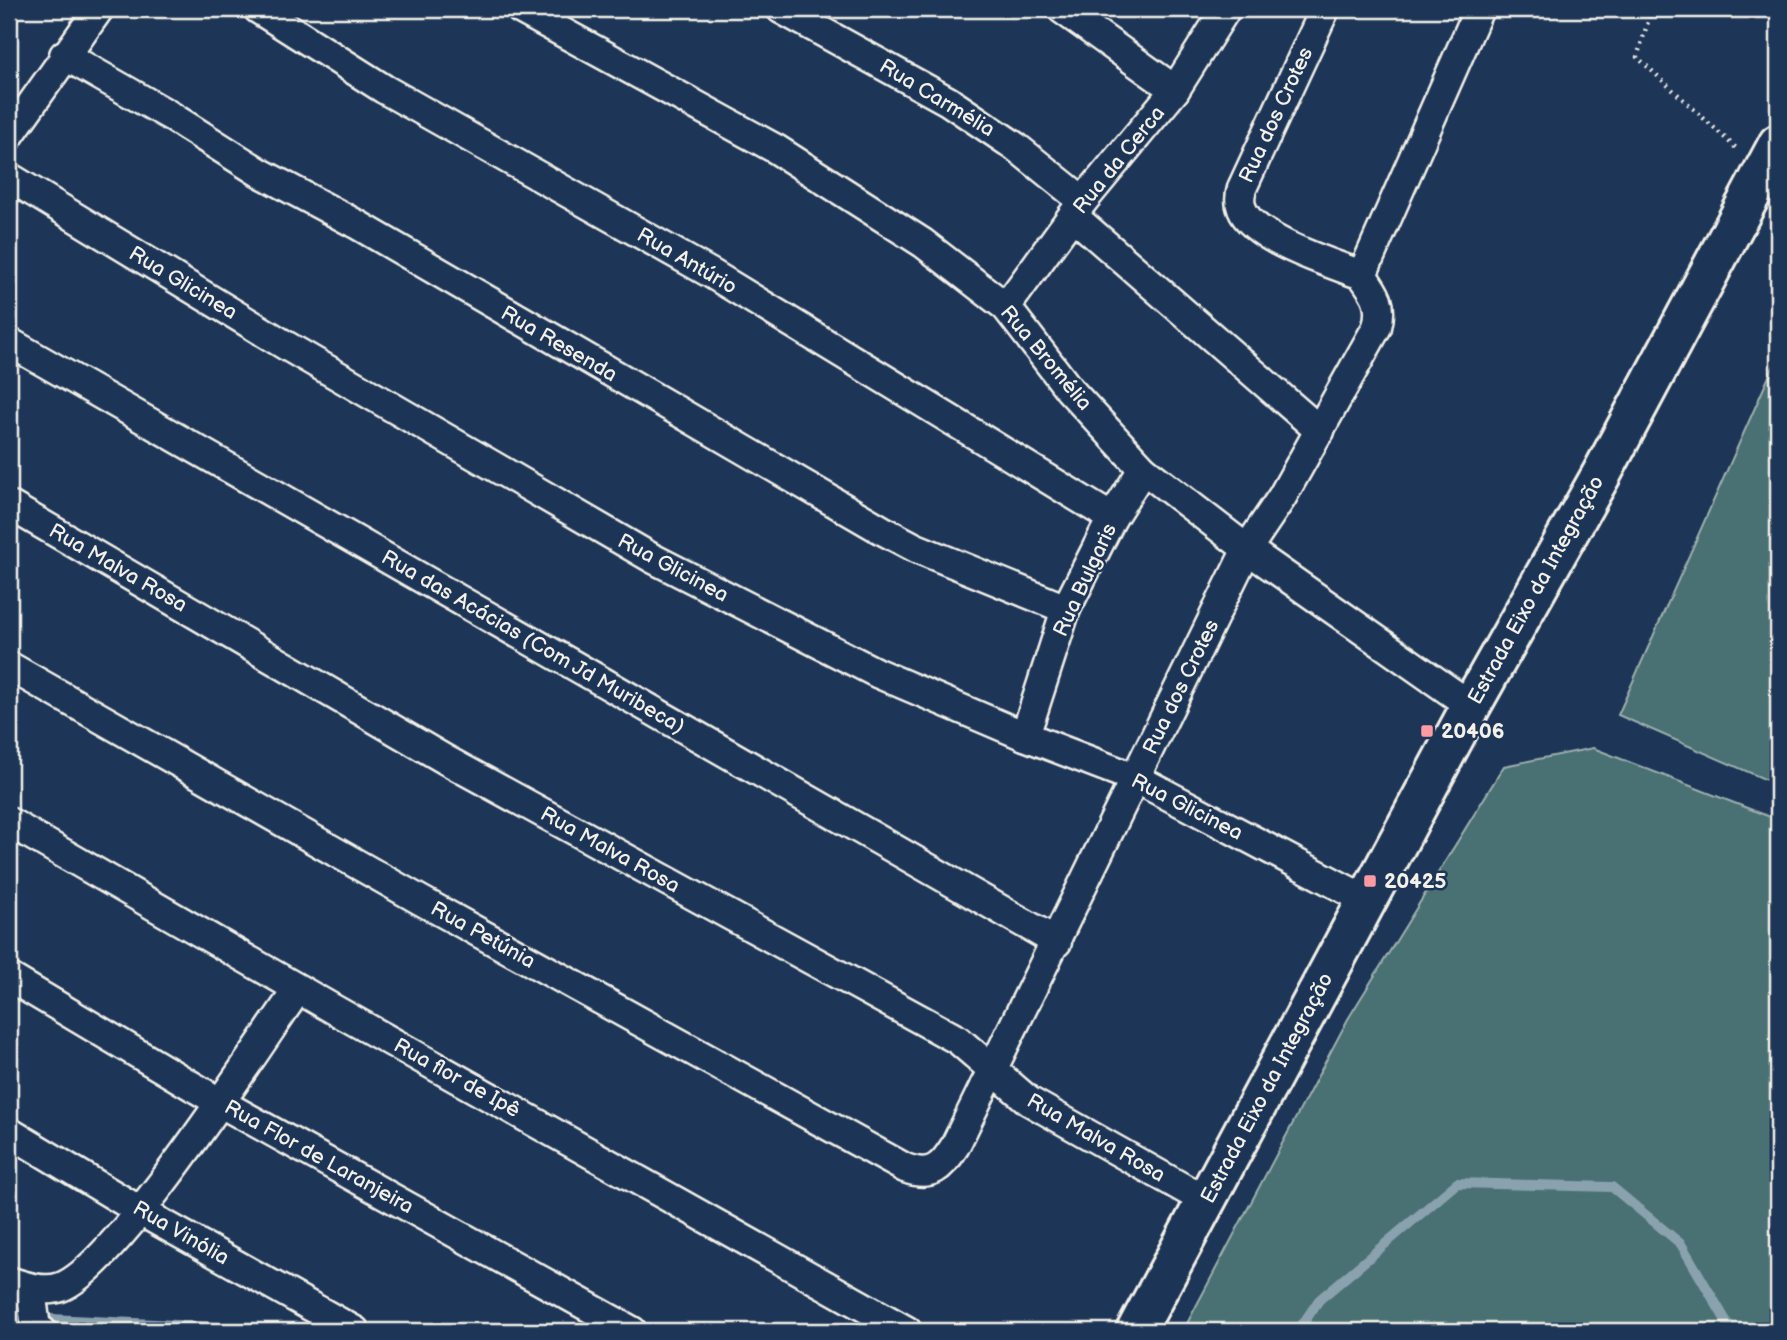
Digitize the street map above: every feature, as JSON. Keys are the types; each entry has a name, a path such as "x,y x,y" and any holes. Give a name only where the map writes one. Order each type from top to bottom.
{"main road":[{"name":"Estrada Eixo da Integração","path":"1136,1331 1471,706 1601,475 1771,158"}],"street":[{"path":"9,136 99,9"},
{"name":"Rua Antúrio","path":"258,9 384,89 712,274 1112,518"},
{"name":"Rua Bromélia","path":"520,9 776,149 922,243 1006,307 1069,390 1143,469 1247,549 1471,706"},
{"name":"Rua Carmélia","path":"781,9 948,101 1016,147 1078,208 1320,431"},
{"path":"1062,9 1175,90"},
{"name":"Rua da Cerca","path":"1006,307 1078,208 1175,90 1226,9"},
{"name":"Rua dos Crotes","path":"955,1146 1137,779 1247,549 1282,497 1377,327 1381,309 1377,294 1362,275 1266,233 1242,211 1240,199 1242,188 1325,9"},
{"path":"1362,275 1479,9"},
{"name":"Rua Resenda","path":"64,55 169,115 259,172 358,225 882,530 928,553 1066,609"},
{"name":"Rua Glicinea","path":"9,177 297,353 652,558 877,673 1025,736 1137,779 1368,901"},
{"name":"Rua das Acácias (Com Jd Muribeca)","path":"9,342 1057,942"},
{"name":"Rua Bulgaris","path":"1025,736 1066,609 1112,518 1143,469"},
{"name":"Rua Malva Rosa","path":"9,505 446,760 958,1040 1029,1101 1206,1201"},
{"name":"Rua Petúnia","path":"9,666 420,900 905,1168 918,1173 931,1172 942,1166 955,1146"},
{"name":"Rua flor de Ipê","path":"9,822 893,1327"},
{"name":"Rua Flor de Laranjeira","path":"9,976 219,1102 632,1331"},
{"path":"39,1330 20,1285 60,1287 94,1263 140,1211 298,989"},
{"name":"Rua Vinólia","path":"9,1132 140,1211 355,1331"}],"path":[{"path":"1652,9 1637,57 1771,158"}],"green space":[{"path":"1778,356 1778,785 1618,715"},
{"path":"1593,748 1778,820 1778,1331 1183,1331 1348,1019 1504,766"}],"waterway":[{"path":"1298,1331 1319,1300 1457,1183 1612,1187 1681,1244 1732,1331"},
{"path":"9,1317 299,1331"},
{"path":"1747,1331 1778,1328"}],"place":[{"name":"20406","path":"1427,731"},
{"name":"20425","path":"1370,881"}]}
